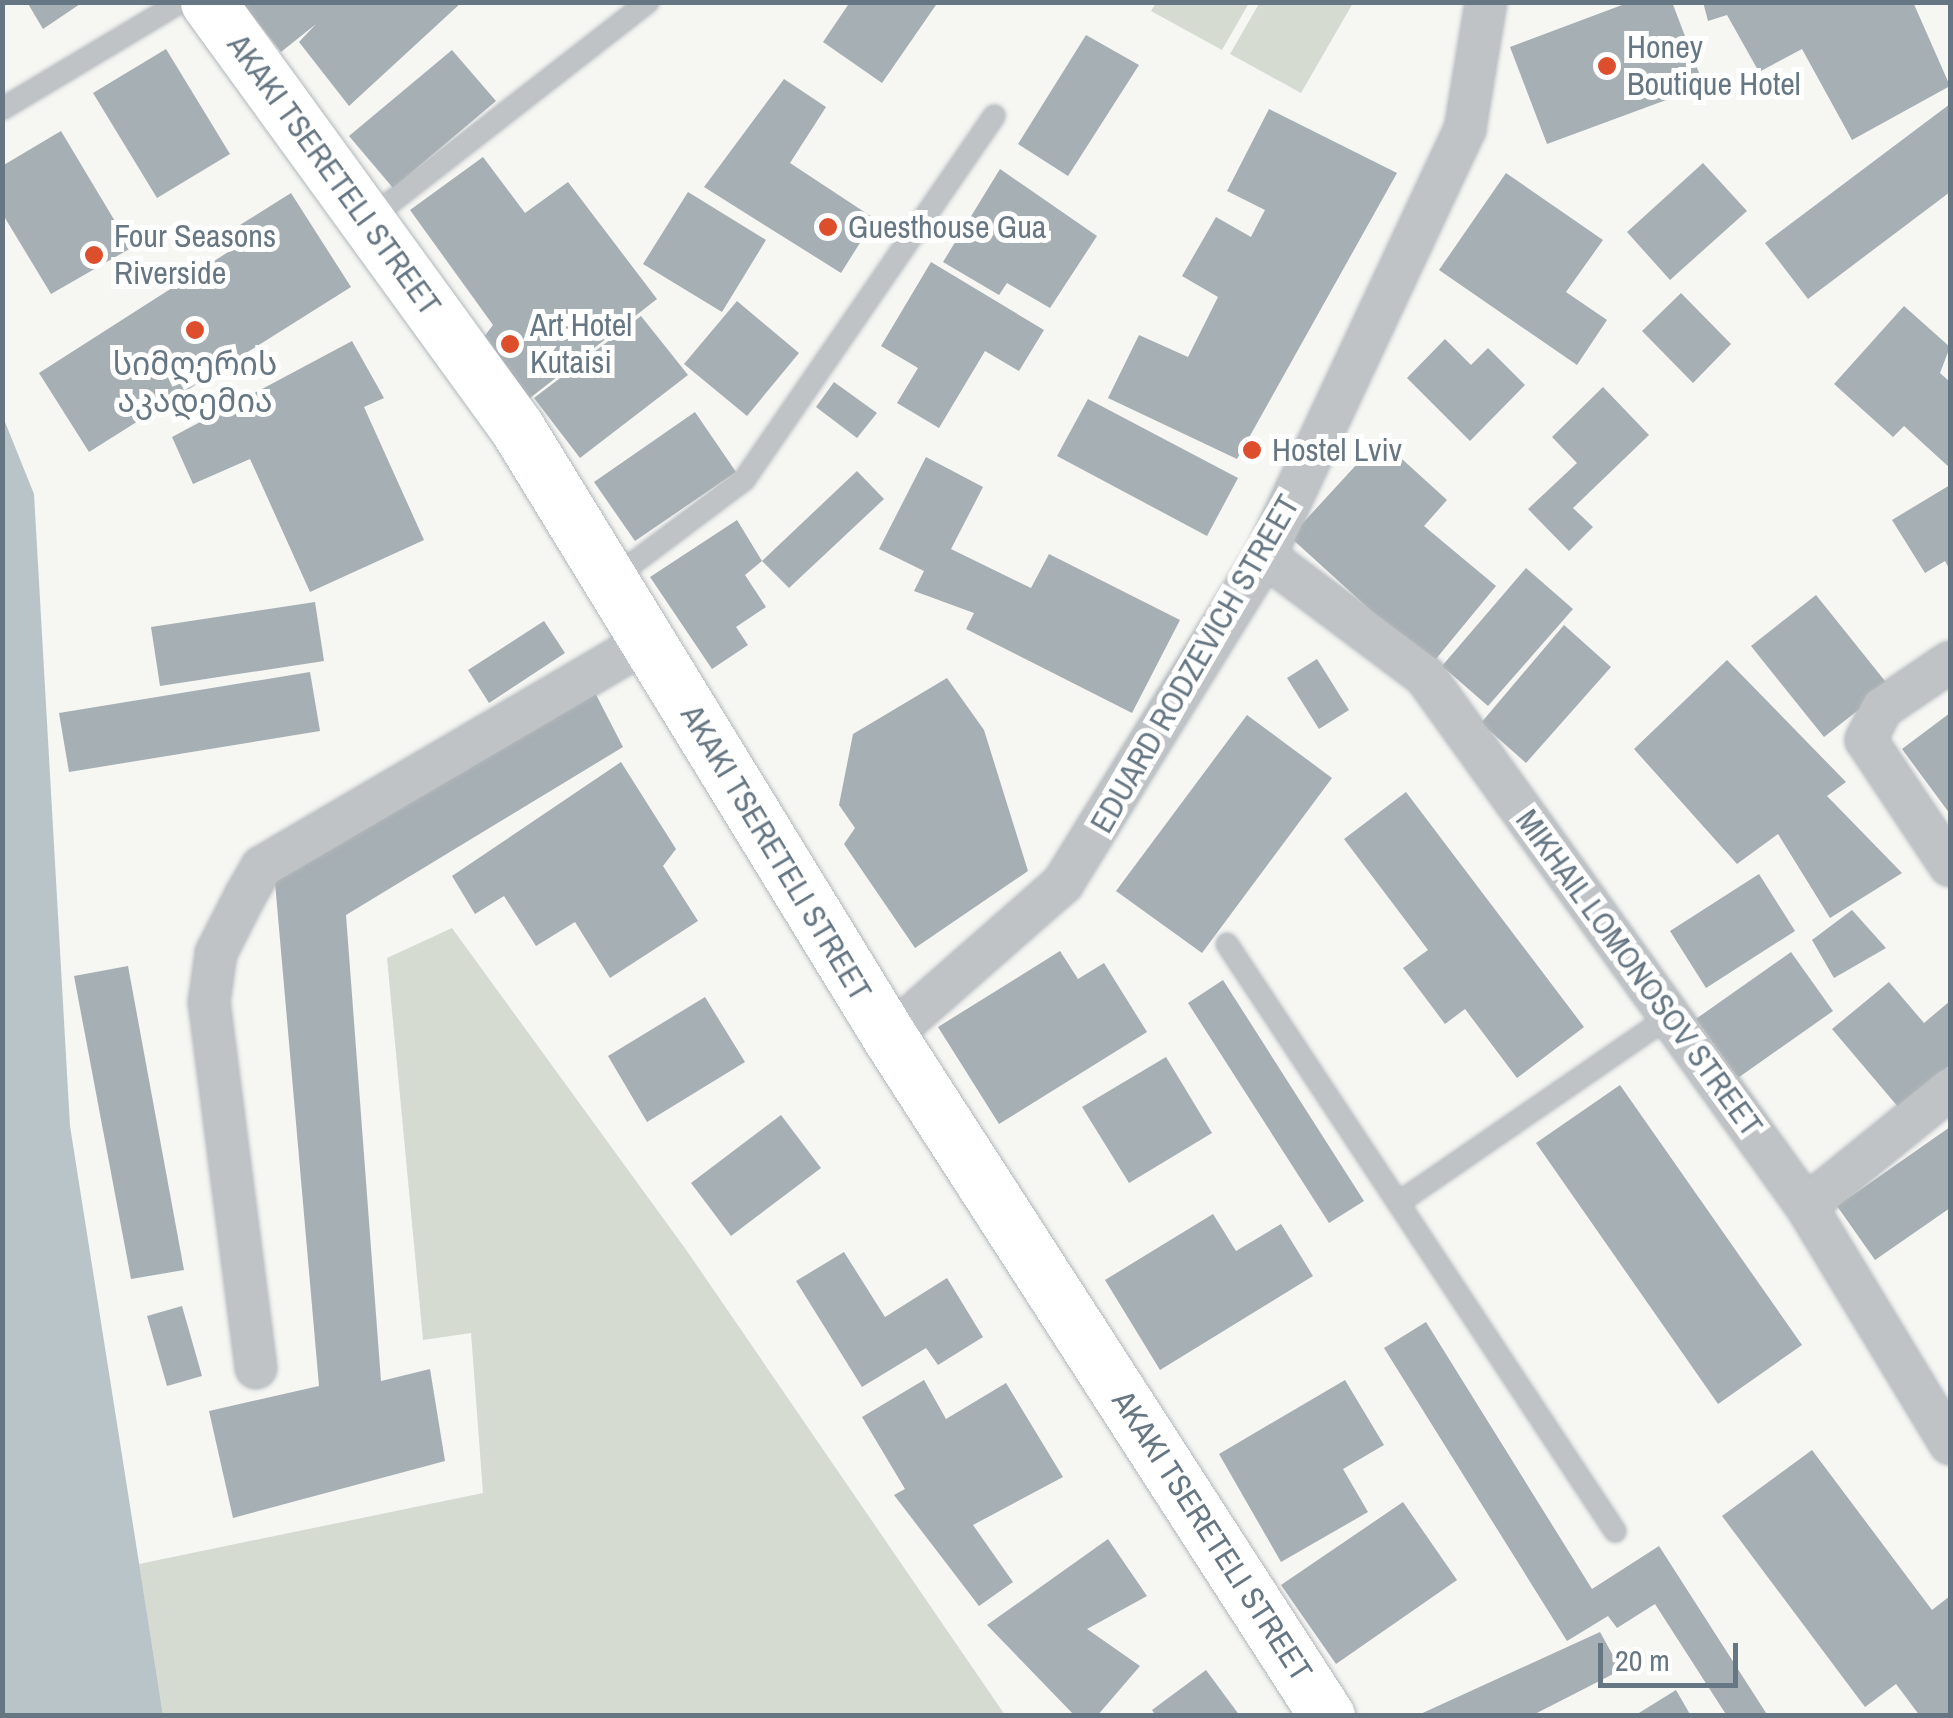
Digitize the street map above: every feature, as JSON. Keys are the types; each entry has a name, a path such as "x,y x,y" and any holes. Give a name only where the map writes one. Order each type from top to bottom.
{"main road":[{"name":"AKAKI TSERETELI STREET","path":"208,2 516,428 889,1036 1328,1716"}],"street":[{"name":"EDUARD RODZEVICH STREET","path":"889,1036 1063,883 1265,556 1466,130 1486,2"},
{"name":"MIKHAIL LOMONOSOV STREET","path":"1265,556 1426,676 1806,1206 1950,1441"},
{"path":"256,1368 209,1003 216,954 262,867 647,641"},
{"path":"1950,662 1882,708 1866,740 1950,866"},
{"path":"1806,1206 1950,1088"}],"lane":[{"path":"2,109 181,2"},
{"path":"367,221 648,2"},
{"path":"610,580 744,480 994,116"},
{"path":"1228,944 1615,1531"},
{"path":"1401,1201 1670,1016"}],"shaded area":[{"path":"1156,2 1249,3 1222,50 1151,11"},
{"path":"1260,2 1353,3 1301,93 1230,54"},
{"path":"3,417 34,494 70,1126 163,1715 3,1715"},
{"path":"452,928 687,1251 1005,1715 163,1715 139,1564 483,1493 471,1333 423,1340 387,958"}],"building":[{"path":"27,2 83,2 43,29"},
{"path":"242,2 462,2 349,106 299,42 316,24 281,52"},
{"path":"850,2 938,2 882,83 823,42"},
{"name":"Honey Boutique Hotel","path":"1630,2 1672,2 1704,86 1547,144 1510,47"},
{"path":"1703,2 1913,2 1950,86 1852,140 1802,49 1759,72 1727,15 1708,21"},
{"path":"1086,35 1139,65 1068,176 1018,144"},
{"path":"166,49 230,154 157,198 93,93"},
{"path":"452,50 496,101 393,188 349,136"},
{"path":"784,79 826,107 790,163 875,219 841,273 704,187"},
{"path":"1950,104 1950,192 1808,299 1765,243"},
{"path":"1269,109 1397,173 1237,459 1108,398 1139,335 1188,357 1218,297 1182,276 1216,217 1251,237 1265,210 1227,191"},
{"path":"61,131 131,248 51,294 2,213 2,166"},
{"path":"483,157 525,213 568,182 657,299 530,398 483,338 493,325 410,210"},
{"path":"1703,163 1747,211 1670,280 1627,232"},
{"path":"1000,169 1097,236 1050,308 1007,283 999,295 943,262"},
{"path":"1506,173 1603,240 1566,292 1607,320 1577,365 1439,270"},
{"path":"688,192 766,240 722,312 643,264"},
{"name":"სიმღერის აკადემია","path":"291,193 351,287 89,452 39,373 236,247 227,233"},
{"path":"931,262 1044,330 1019,371 985,351 939,428 897,403 918,368 881,346"},
{"path":"1681,293 1731,344 1693,383 1642,331"},
{"path":"737,301 799,353 747,416 684,364"},
{"path":"1904,306 1950,347 1940,373 1950,382 1950,468 1904,426 1893,437 1834,384"},
{"path":"641,316 688,375 580,458 534,398"},
{"path":"1445,339 1471,365 1488,348 1525,385 1470,441 1407,378"},
{"path":"352,341 384,398 364,407 424,540 310,592 250,459 193,484 172,437"},
{"path":"834,382 877,413 857,438 816,407"},
{"path":"1603,387 1649,435 1573,508 1593,527 1569,551 1528,509 1577,463 1552,437"},
{"path":"1088,399 1238,478 1207,536 1057,456"},
{"path":"695,412 736,472 635,541 594,482"},
{"path":"1380,439 1447,500 1424,526 1496,586 1431,665 1290,537"},
{"path":"926,457 983,487 951,549 1031,588 1049,554 1180,620 1132,713 966,629 974,613 914,591 924,571 879,549"},
{"path":"857,471 884,499 789,588 762,561"},
{"path":"1950,485 1950,570 1945,561 1925,573 1892,520"},
{"path":"737,520 762,561 745,575 766,607 736,627 748,645 712,669 650,577"},
{"path":"1526,568 1573,609 1488,706 1442,666"},
{"path":"1816,595 1889,686 1824,737 1751,646"},
{"path":"315,602 324,661 160,686 151,627"},
{"path":"544,621 565,653 489,703 468,670"},
{"path":"1564,625 1611,667 1526,763 1481,723"},
{"path":"1317,659 1349,710 1319,729 1287,678"},
{"path":"1727,660 1846,782 1827,796 1902,873 1830,918 1778,834 1737,864 1634,749"},
{"path":"310,672 320,731 69,772 59,713"},
{"path":"947,678 984,730 1028,871 915,948 844,844 855,828 839,805 853,734"},
{"path":"590,683 623,747 346,915 381,1381 430,1369 445,1461 233,1518 209,1411 319,1386 274,871"},
{"path":"1950,713 1950,814 1902,749"},
{"path":"1247,715 1332,778 1202,953 1116,891"},
{"path":"621,762 676,849 663,866 698,921 610,978 575,922 536,946 504,896 475,914 452,876"},
{"path":"1406,792 1584,1027 1517,1078 1465,1009 1445,1024 1403,968 1428,950 1344,839"},
{"path":"1759,874 1795,931 1706,988 1670,931"},
{"path":"1852,910 1886,948 1834,978 1812,940"},
{"path":"1060,951 1078,979 1104,963 1147,1032 999,1124 938,1027"},
{"path":"1791,952 1833,1011 1735,1080 1693,1021"},
{"path":"128,966 184,1270 131,1279 74,976"},
{"path":"1223,980 1364,1201 1329,1223 1188,1003"},
{"path":"1889,982 1924,1023 1950,1001 1950,1065 1899,1108 1832,1029"},
{"path":"705,997 745,1062 647,1122 608,1056"},
{"path":"1166,1057 1212,1133 1129,1183 1082,1107"},
{"path":"1620,1085 1802,1345 1718,1404 1536,1143"},
{"path":"781,1115 821,1168 731,1236 691,1183"},
{"path":"1950,1127 1950,1208 1875,1260 1837,1206"},
{"path":"1213,1214 1236,1251 1281,1224 1313,1276 1160,1370 1105,1280"},
{"path":"844,1252 885,1317 947,1278 983,1337 938,1365 926,1348 862,1387 796,1281"},
{"path":"182,1306 202,1376 167,1386 147,1316"},
{"path":"1426,1322 1592,1589 1659,1546 1768,1716 1727,1716 1655,1604 1617,1628 1608,1616 1567,1641 1384,1348"},
{"path":"924,1380 946,1419 1006,1383 1063,1477 973,1525 1013,1582 979,1606 894,1495 905,1489 862,1417"},
{"path":"1345,1380 1384,1445 1343,1469 1368,1512 1281,1562 1219,1454"},
{"path":"1812,1450 1932,1610 1950,1596 1950,1716 1920,1716 1896,1684 1865,1707 1722,1516"},
{"path":"1403,1502 1457,1580 1336,1664 1281,1585"},
{"path":"1108,1539 1147,1596 1087,1629 1140,1666 1097,1716 1075,1716 987,1625"},
{"path":"1600,1632 1621,1670 1531,1716 1416,1716"},
{"path":"1206,1670 1240,1716 1156,1716 1152,1710"},
{"path":"1676,1690 1691,1716 1634,1716"}],"place":[{"name":"Honey Boutique Hotel","path":"1607,66"},
{"name":"Guesthouse Gua","path":"828,227"},
{"name":"Four Seasons Riverside","path":"94,255"},
{"name":"სიმღერის აკადემია","path":"195,330"},
{"name":"Art Hotel Kutaisi","path":"510,344"},
{"name":"Hostel Lviv","path":"1252,450"}]}
